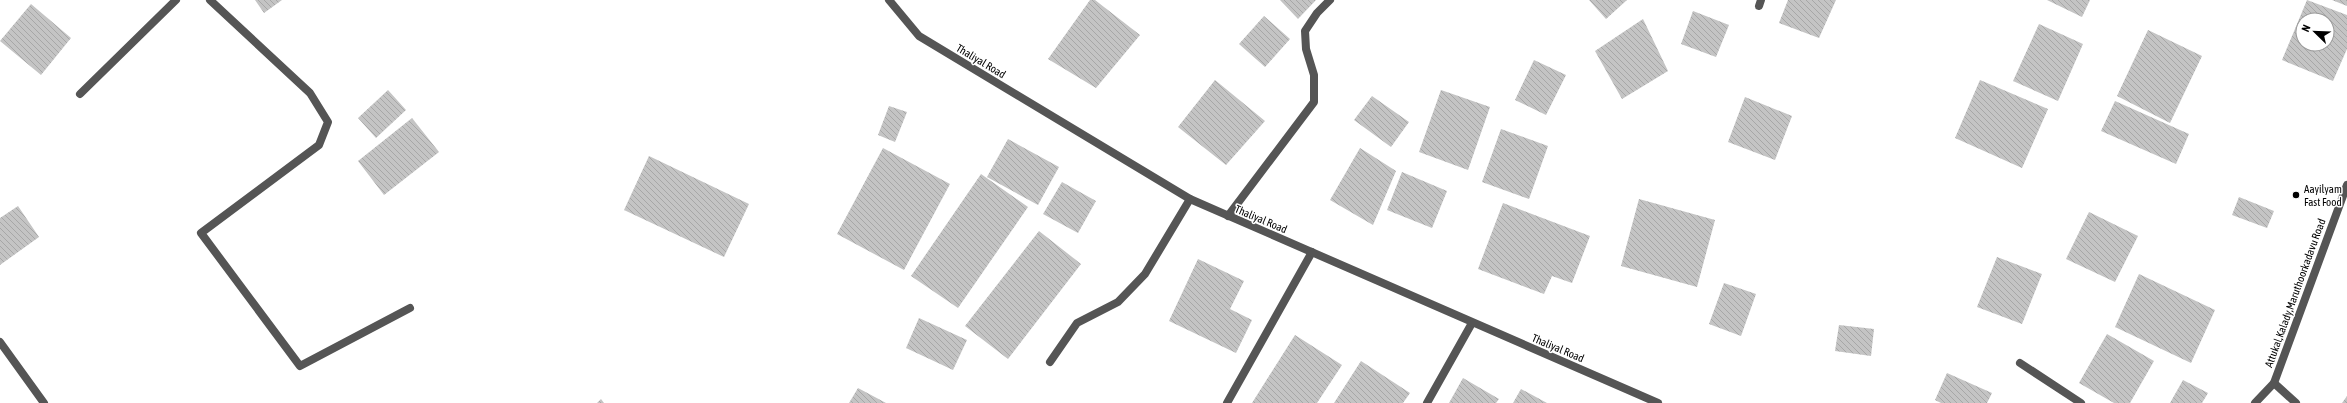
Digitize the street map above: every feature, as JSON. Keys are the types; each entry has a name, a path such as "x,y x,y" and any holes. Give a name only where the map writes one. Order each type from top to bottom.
{"street":[{"path":"80,94 176,0"},
{"path":"210,0 310,93 328,122 319,145 201,233 300,366 410,308"},
{"name":"Thaliyal Road","path":"889,0 919,36 1190,199 1658,403"},
{"path":"1228,216 1314,102 1314,74 1306,49 1305,31 1316,13 1330,0"},
{"name":"Attukal,Kalady,Maruthoorkadavu Road","path":"2255,403 2274,383 2347,185"},
{"path":"1050,362 1077,323 1118,302 1145,274 1190,199"},
{"path":"1227,403 1312,252"},
{"path":"1427,403 1472,323"},
{"path":"0,342 44,403"},
{"path":"2020,363 2081,403"},
{"path":"2274,383 2296,403"}],"building":[{"path":"255,0 282,0 264,13"},
{"path":"1090,0 1095,0 1140,35 1096,88 1048,59"},
{"path":"1280,0 1316,0 1298,19"},
{"path":"1589,0 1627,0 1606,19"},
{"path":"1788,0 1836,0 1819,38 1779,23"},
{"path":"2047,0 2090,0 2082,17"},
{"path":"2307,0 2347,15 2347,49 2333,81 2282,60 2295,29 2295,52 2335,52 2335,12 2302,12"},
{"path":"2332,0 2347,0 2347,6"},
{"path":"31,4 71,38 41,75 0,41"},
{"path":"1693,11 1729,25 1716,57 1681,44"},
{"path":"1264,16 1290,39 1265,67 1239,44"},
{"path":"1643,19 1668,71 1622,99 1595,51"},
{"path":"2039,24 2083,44 2058,101 2013,81"},
{"path":"2148,30 2202,56 2170,123 2117,96"},
{"path":"1534,60 1566,75 1546,115 1515,100"},
{"path":"1215,80 1265,121 1226,165 1178,127"},
{"path":"1980,80 2048,109 2022,168 1955,138"},
{"path":"388,90 406,110 376,138 358,118"},
{"path":"1441,90 1490,107 1468,170 1419,152"},
{"path":"1372,96 1409,122 1391,147 1354,120"},
{"path":"1745,97 1792,116 1775,160 1728,142"},
{"path":"2115,101 2189,134 2176,164 2101,131"},
{"path":"889,106 907,112 895,142 878,135"},
{"path":"412,118 439,152 384,195 358,161"},
{"path":"1501,129 1548,146 1529,199 1482,182"},
{"path":"1008,139 1059,167 1038,205 987,177"},
{"path":"883,148 950,184 904,270 837,234"},
{"path":"1360,148 1396,171 1373,225 1330,200"},
{"path":"649,156 749,204 724,257 624,210"},
{"path":"1402,172 1447,191 1432,228 1387,210"},
{"path":"981,174 1028,207 958,308 911,276"},
{"path":"1062,182 1096,201 1078,233 1043,214"},
{"path":"2239,197 2274,211 2267,228 2232,215"},
{"path":"1639,199 1715,220 1697,287 1621,266"},
{"path":"1503,203 1590,236 1572,283 1552,276 1544,294 1478,269"},
{"path":"18,206 39,237 0,265 0,218"},
{"path":"2089,212 2138,236 2115,282 2066,259"},
{"path":"1039,231 1081,264 1008,359 965,326"},
{"path":"1997,257 2042,274 2022,324 1977,307"},
{"path":"1198,259 1244,281 1230,309 1252,320 1236,353 1169,321"},
{"path":"2139,274 2215,310 2191,363 2115,327"},
{"path":"1724,283 1756,294 1741,336 1709,324"},
{"path":"919,318 967,340 953,370 906,348"},
{"path":"1839,325 1874,329 1871,356 1835,351"},
{"path":"2107,334 2154,361 2130,403 2114,403 2079,383"},
{"path":"1295,335 1342,365 1317,403 1252,403"},
{"path":"1361,361 1410,393 1403,403 1334,403"},
{"path":"1947,373 1992,393 1987,403 1941,403 1935,400"},
{"path":"1463,378 1499,399 1496,403 1449,403"},
{"path":"2183,380 2208,393 2202,403 2170,403"},
{"path":"858,388 886,403 849,403"},
{"path":"1521,389 1547,403 1513,403"},
{"path":"2347,396 2347,403 2342,403"},
{"path":"601,399 604,403 597,403"}],"place":[{"name":"Aayilyam Fast Food","path":"2296,195"}]}
